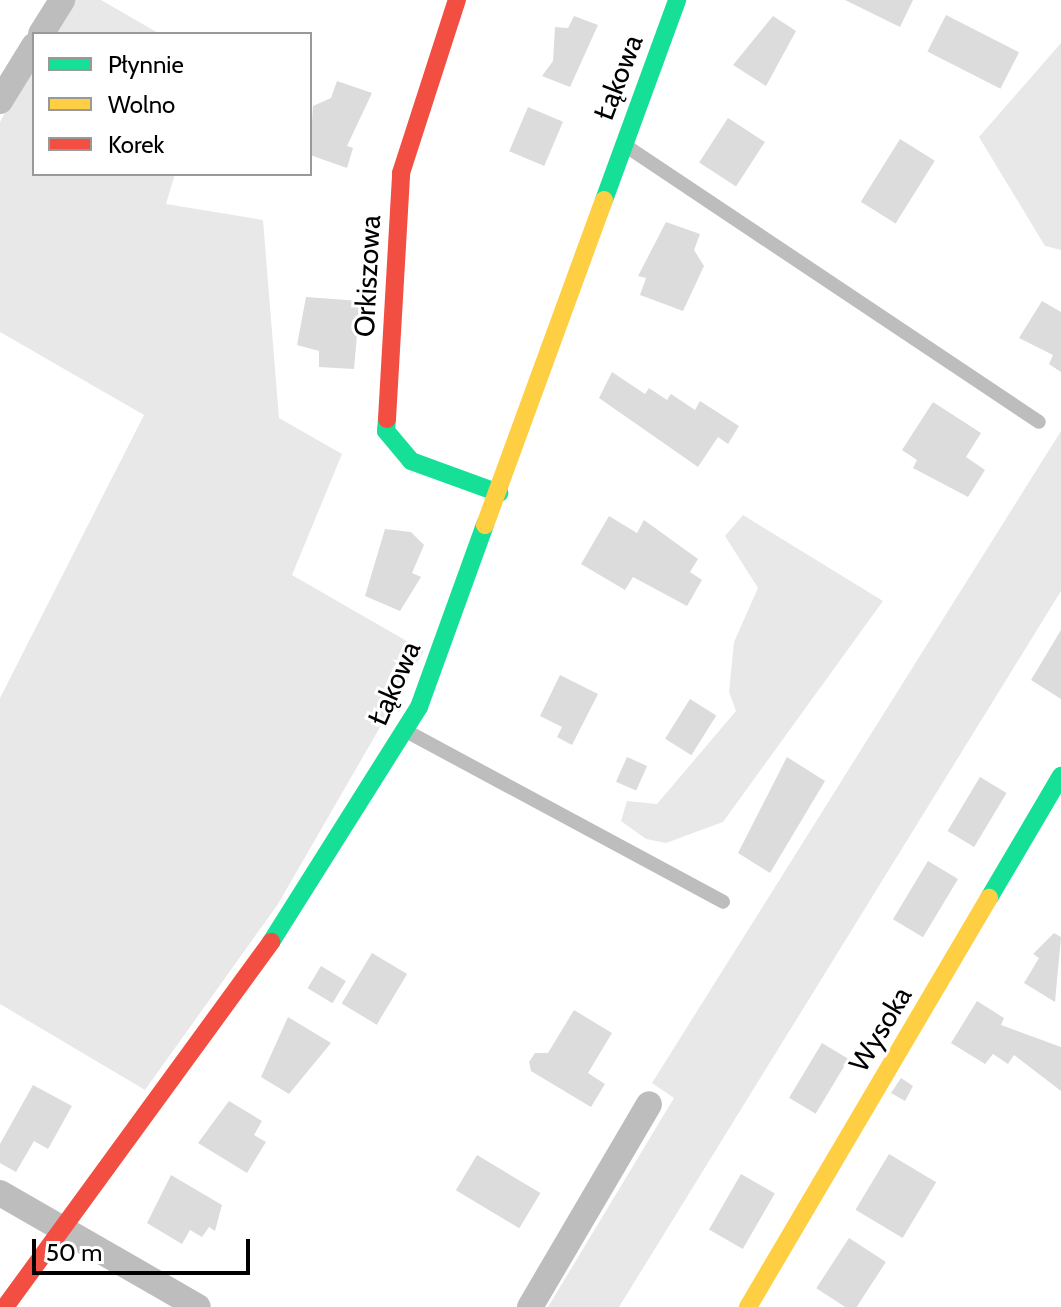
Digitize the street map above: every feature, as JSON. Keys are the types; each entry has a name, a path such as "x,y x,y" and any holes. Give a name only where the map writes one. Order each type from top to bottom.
{"street":[{"path":"42,32 62,0"},
{"name":"Orkiszowa","path":"457,0 401,173 386,431 411,461 499,493"},
{"name":"Łąkowa","path":"5,1307 286,922 405,731 499,493 677,0"},
{"path":"0,101 32,49"},
{"name":"Wysoka","path":"748,1307 1061,778"},
{"path":"530,1307 649,1104"},
{"path":"0,1193 198,1307"}],"lane":[{"path":"623,144 1039,422"},
{"path":"405,731 723,902"}],"shaded area":[{"path":"64,0 101,0 157,32 47,32"},
{"path":"1061,43 1061,250 1045,246 979,137"},
{"path":"32,61 32,176 174,176 166,204 263,220 279,418 342,454 292,575 424,651 278,904 145,1090 0,1004 0,698 144,415 0,332 0,122"},
{"path":"1061,431 1061,591 619,1307 548,1307 674,1098 652,1083"},
{"path":"743,515 883,601 723,822 666,843 646,839 621,821 627,801 657,804 736,711 729,692 734,642 758,588 725,536"}],"building":[{"path":"845,0 913,0 900,27"},
{"path":"946,15 1019,52 1000,89 927,52"},
{"path":"574,16 598,25 570,87 542,76 553,61 555,27 568,28"},
{"path":"773,16 796,31 766,86 733,65"},
{"path":"337,81 372,93 347,146 353,148 347,168 312,156 313,106 331,98"},
{"path":"528,107 563,122 544,166 509,151"},
{"path":"728,118 765,142 736,186 699,162"},
{"path":"900,139 935,161 896,223 861,202"},
{"path":"666,222 700,234 694,250 704,266 683,311 640,295 646,278 638,276"},
{"path":"306,297 360,301 354,369 319,367 319,351 297,345"},
{"path":"1042,301 1061,312 1061,372 1049,364 1053,355 1019,338"},
{"path":"612,372 645,394 649,388 667,400 671,394 695,410 700,401 739,426 728,444 718,437 698,467 599,398"},
{"path":"933,402 981,433 966,457 985,470 968,497 913,468 917,460 902,450"},
{"path":"609,516 637,533 644,520 698,559 690,572 702,580 687,606 633,577 625,590 581,564"},
{"path":"385,529 411,532 424,545 412,573 421,577 400,611 365,596"},
{"path":"1061,630 1061,699 1031,680"},
{"path":"560,675 598,694 572,745 557,737 562,727 540,716"},
{"path":"690,699 716,715 691,755 665,739"},
{"path":"627,757 647,766 636,791 616,782"},
{"path":"787,757 825,781 770,873 738,853"},
{"path":"980,777 1007,793 974,847 948,831"},
{"path":"928,861 958,879 923,937 893,919"},
{"path":"1054,933 1061,937 1055,1002 1024,983 1039,958 1033,954"},
{"path":"372,953 407,974 377,1025 342,1004"},
{"path":"321,966 346,981 332,1003 308,988"},
{"path":"977,1001 1004,1018 1001,1025 1061,1047 1061,1091 1014,1055 1008,1064 993,1054 985,1064 951,1043"},
{"path":"574,1010 612,1033 588,1073 605,1084 591,1107 531,1071 529,1062 535,1053 548,1053"},
{"path":"288,1017 331,1043 289,1094 261,1077"},
{"path":"822,1043 849,1059 816,1114 789,1098"},
{"path":"901,1078 913,1086 905,1101 891,1093"},
{"path":"33,1085 72,1106 48,1149 34,1141 16,1172 0,1163 0,1144"},
{"path":"229,1101 262,1121 254,1135 266,1142 247,1173 198,1143"},
{"path":"889,1154 936,1182 903,1238 856,1210"},
{"path":"477,1155 540,1193 519,1228 456,1190"},
{"path":"741,1174 775,1194 743,1249 709,1229"},
{"path":"171,1175 222,1205 215,1231 209,1227 202,1237 190,1230 182,1244 147,1223"},
{"path":"849,1238 886,1262 857,1307 845,1307 816,1288"}],"traffic: fast":[{"path":"604,200 677,0"},
{"path":"387,419 386,431 411,461 499,493"},
{"path":"271,942 419,707 485,525"},
{"path":"989,898 1061,776"}],"traffic: slow":[{"path":"485,525 604,200"},
{"path":"748,1307 989,898"}],"traffic: jam":[{"path":"387,419 401,173 457,0"},
{"path":"5,1307 271,942"}]}
